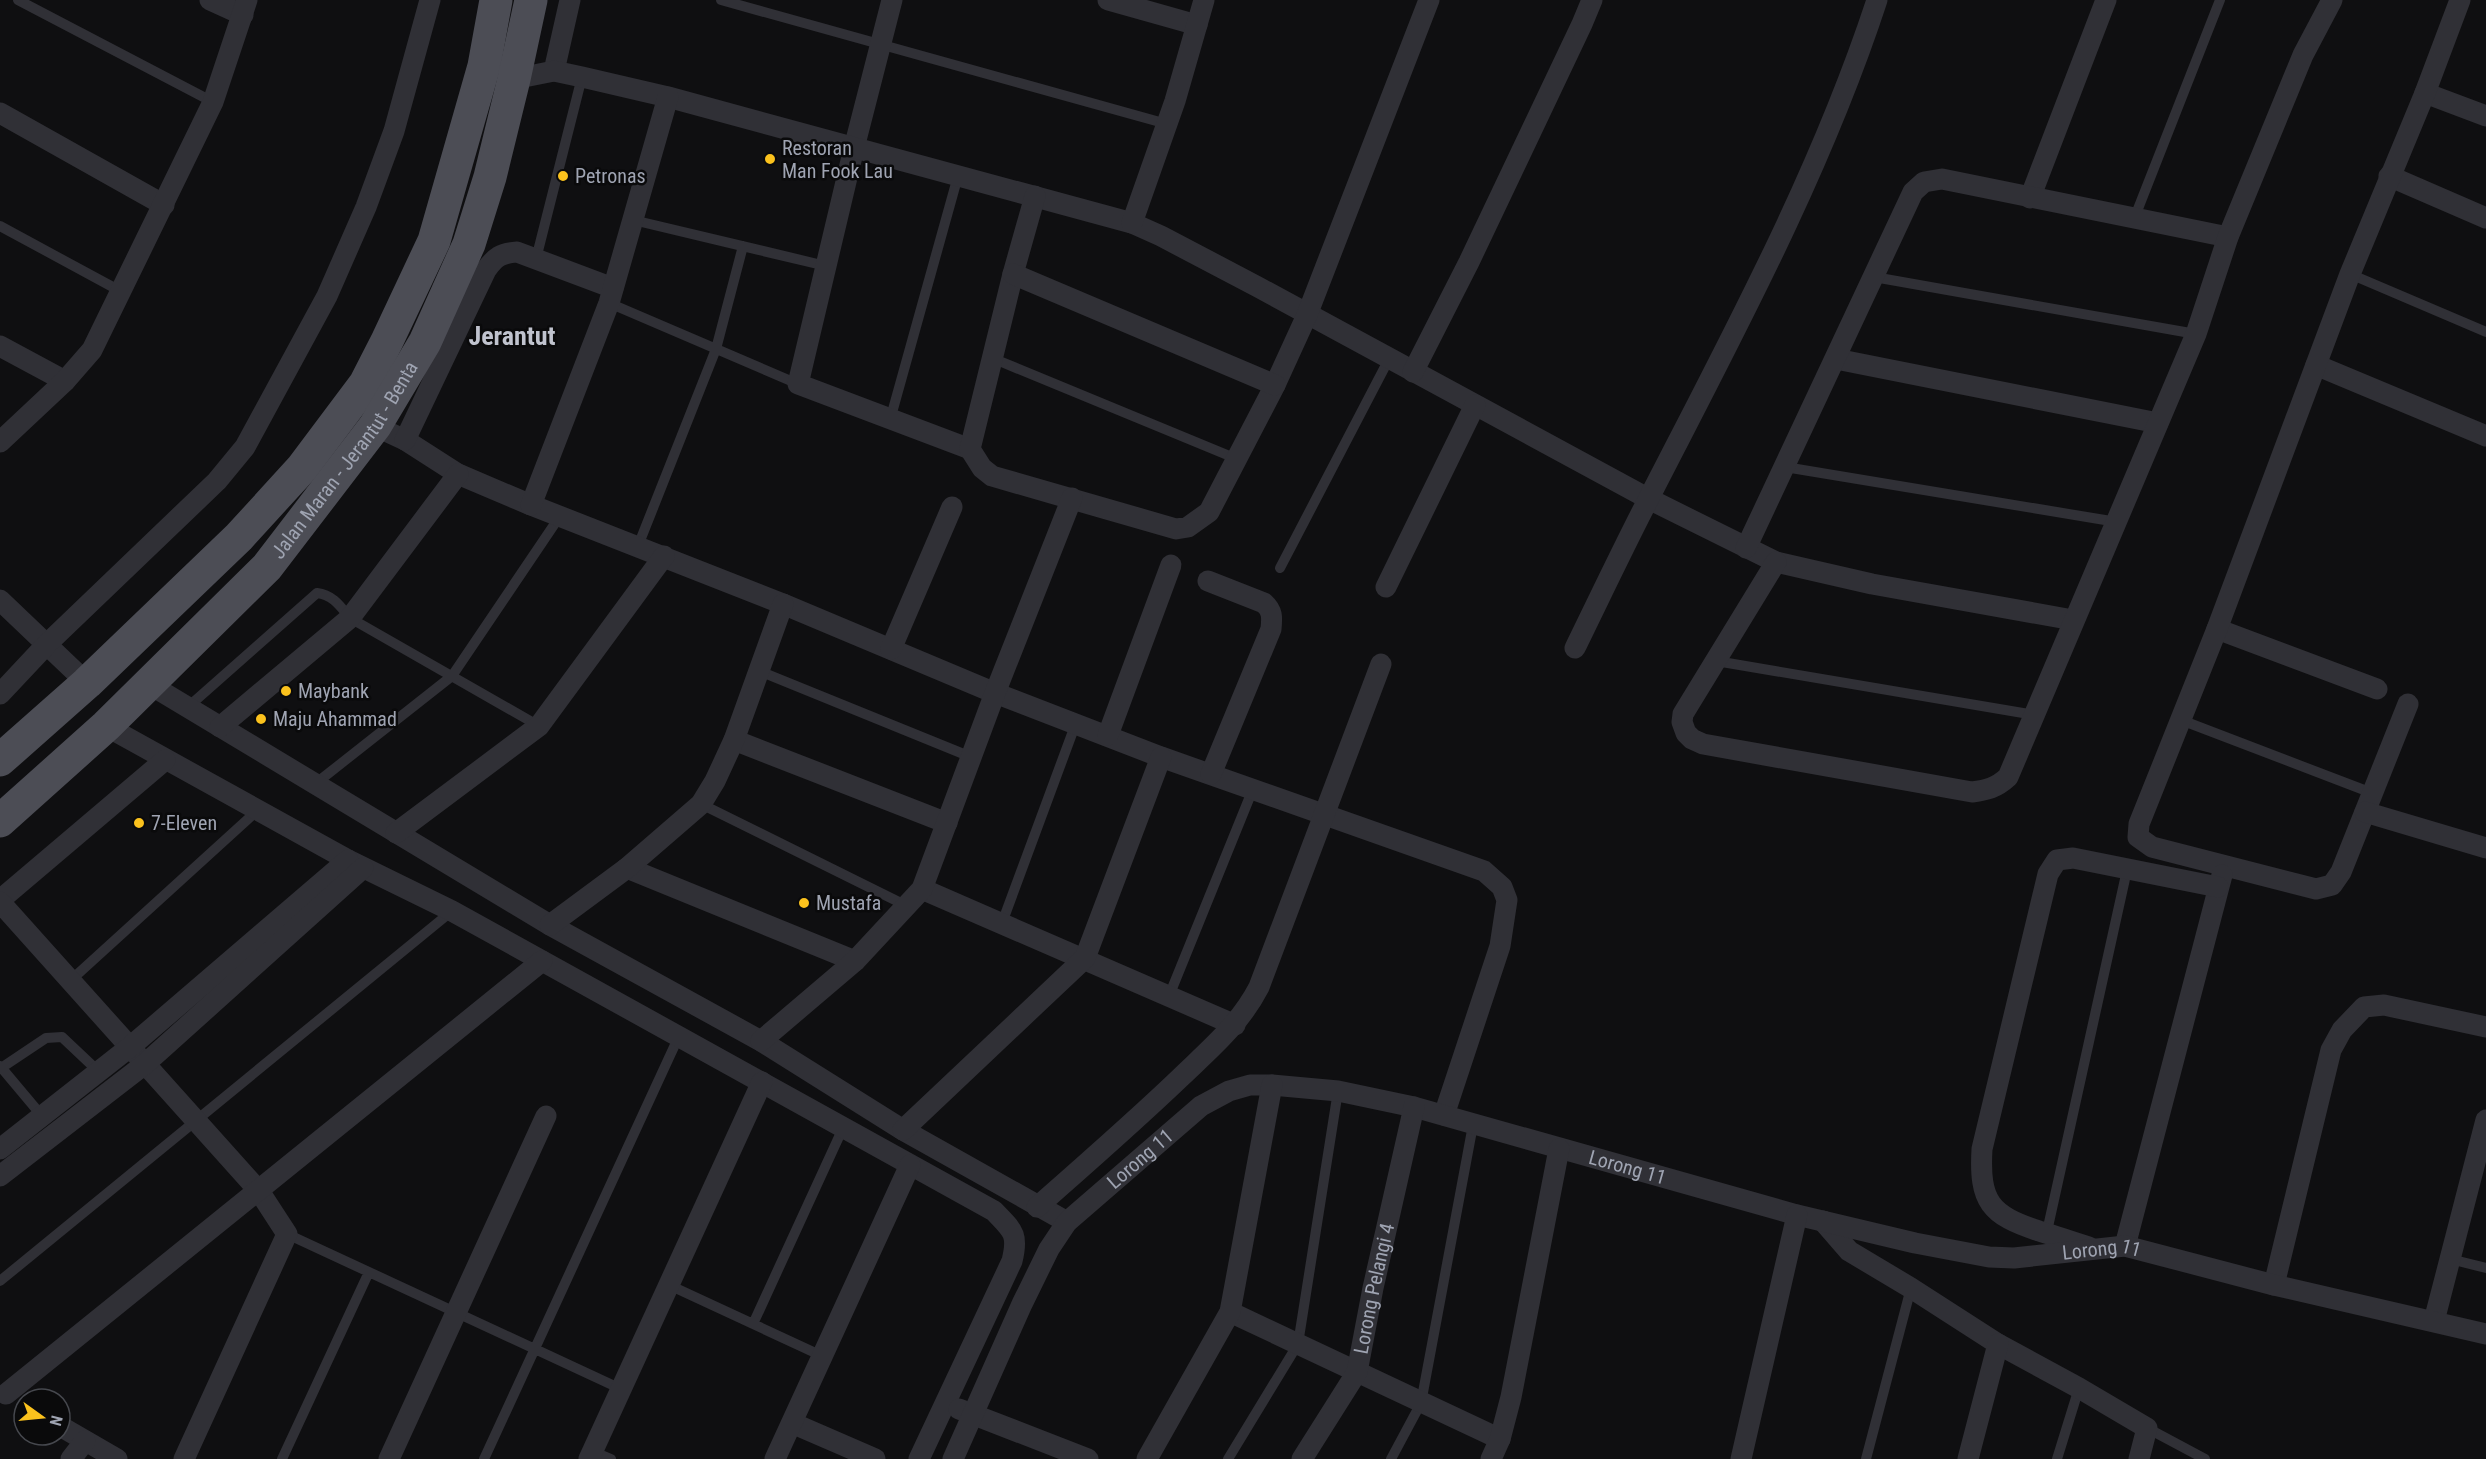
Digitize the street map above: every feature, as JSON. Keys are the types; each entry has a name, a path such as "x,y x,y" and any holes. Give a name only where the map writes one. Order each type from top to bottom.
{"main road":[{"name":"Jalan Maran - Jerantut - Benta","path":"0,760 87,683 247,529 302,468 365,384 434,241 484,66 496,0"},
{"name":"Jalan Maran - Jerantut - Benta","path":"0,821 106,726 267,567 375,426 425,342 469,244 490,177 531,0"}],"street":[{"path":"0,442 64,381 92,350 213,102 245,8 210,0"},
{"path":"0,694 47,644 217,481 245,447 327,296 366,207 394,131 430,0"},
{"path":"554,71 570,0"},
{"path":"892,0 798,384 969,449 982,468 992,476 1176,529 1188,526 1209,512 1275,384 1307,315 1429,0"},
{"path":"1108,0 1197,25"},
{"path":"1132,223 1167,124 1204,0"},
{"path":"1413,372 1469,262 1592,0"},
{"path":"1575,648 1744,315 1792,214 1837,111 1877,0"},
{"path":"2030,198 2106,0"},
{"path":"1776,562 1683,714 1682,722 1692,740 1703,744 1972,792 1990,790 1999,786 2008,777 2196,334 2228,237 2303,55 2332,0"},
{"path":"2408,704 2342,872 2332,885 2316,889 2152,847 2138,837 2139,824 2217,629 2350,274 2425,93 2460,0"},
{"path":"514,79 554,71 668,97 1132,223 1161,236 1649,499 1776,562 1872,584 2073,620"},
{"path":"2425,93 2486,116"},
{"path":"531,506 611,296 668,97"},
{"path":"0,113 164,205"},
{"path":"2389,176 2486,218"},
{"path":"1746,548 1913,192 1924,182 1942,179 2228,237"},
{"path":"969,449 1035,196"},
{"path":"405,440 486,270 494,259 503,253 517,252 611,296"},
{"path":"1013,274 1275,384"},
{"path":"0,346 64,381"},
{"path":"1836,359 2158,423"},
{"path":"2316,365 2486,436"},
{"path":"1386,587 1474,405"},
{"path":"375,426 405,440 459,474 531,506 664,556 995,693 1161,757 1484,871 1502,887 1507,900 1500,946 1444,1115"},
{"path":"220,727 350,618 459,474"},
{"path":"761,1041 855,961 922,889 995,693 1072,498"},
{"path":"891,649 952,507"},
{"path":"396,833 539,726 664,556"},
{"path":"1108,735 1171,565"},
{"path":"1208,581 1264,603 1273,615 1272,629 1211,774"},
{"path":"0,600 87,683"},
{"path":"550,925 627,868 701,804 715,781 734,740 783,604"},
{"path":"2217,629 2377,689"},
{"path":"1037,1207 1136,1119 1235,1025 1249,1007 1259,987 1381,664"},
{"path":"148,684 550,925 761,1041 903,1130 1067,1222"},
{"path":"106,726 355,864 452,911 994,1211 1014,1231 1016,1246 919,1459"},
{"path":"734,740 947,823"},
{"path":"903,1130 1085,958 1161,757"},
{"path":"165,760 0,901 259,1191 287,1234 184,1459"},
{"path":"2369,803 2486,849"},
{"path":"2095,1250 2009,1221 1996,1211 1988,1198 1983,1182 1982,1149 2052,865 2057,860 2073,858 2218,887"},
{"path":"0,1149 130,1047 355,864"},
{"path":"0,1176 145,1064 355,864"},
{"path":"2125,1246 2224,864"},
{"path":"627,868 855,961"},
{"path":"922,889 1235,1025"},
{"path":"10,1397 259,1191 542,962"},
{"path":"679,1036 696,1005"},
{"path":"2274,1285 2331,1050 2342,1030 2364,1007 2384,1005 2486,1027"},
{"path":"597,1456 621,1389 762,1082"},
{"name":"Lorong 11","path":"953,1459 1048,1249 1067,1222 1202,1106 1230,1091 1250,1085 1338,1091 1414,1107 1797,1215 1989,1257 2042,1256 2125,1246 2274,1285 2486,1334"},
{"path":"1147,1459 1230,1312 1272,1085"},
{"name":"Lorong Pelangi 4","path":"1302,1459 1357,1372 1373,1288 1414,1107"},
{"path":"389,1459 546,1116"},
{"path":"2434,1321 2450,1259 2477,1188 2486,1120"},
{"path":"1491,1459 1500,1439 1511,1397 1559,1149"},
{"path":"775,1459 910,1165"},
{"path":"1741,1459 1797,1215"},
{"path":"1822,1221 1849,1251 1998,1344 2147,1428 2139,1459"},
{"path":"1230,1312 1500,1439"},
{"path":"1968,1459 1998,1344"},
{"path":"944,1404 973,1413 1088,1459"},
{"path":"792,1422 875,1459"},
{"path":"72,1433 117,1459"},
{"path":"71,1459 85,1441"}],"lane":[{"path":"18,0 213,102"},
{"path":"721,0 1167,124"},
{"path":"2134,219 2220,0"},
{"path":"536,259 582,77"},
{"path":"890,420 958,176"},
{"path":"633,220 826,266"},
{"path":"0,226 122,292"},
{"path":"638,546 716,349 743,246"},
{"path":"2350,274 2486,332"},
{"path":"1874,278 2196,334"},
{"path":"611,296 716,349 798,384"},
{"path":"992,358 1237,459"},
{"path":"1280,568 1389,359"},
{"path":"1785,467 2117,522"},
{"path":"315,784 453,676 560,516"},
{"path":"188,707 317,593 327,595 335,601 350,618 539,726"},
{"path":"1716,661 2036,715"},
{"path":"759,671 972,758"},
{"path":"2181,720 2369,803"},
{"path":"1002,923 1076,723"},
{"path":"1169,996 1253,789"},
{"path":"701,804 907,906"},
{"path":"70,981 258,810"},
{"path":"2042,1256 2127,870"},
{"path":"0,1281 452,911"},
{"path":"484,1459 679,1036"},
{"path":"42,1116 1,1067 46,1038 62,1037 98,1071"},
{"path":"1228,1459 1298,1344 1338,1091"},
{"path":"1391,1459 1421,1403 1473,1125"},
{"path":"753,1324 843,1128"},
{"path":"287,1234 621,1389"},
{"path":"2450,1259 2486,1268"},
{"path":"282,1459 369,1272"},
{"path":"669,1285 822,1356"},
{"path":"1866,1459 1911,1288"},
{"path":"2057,1459 2079,1388"},
{"path":"2147,1428 2205,1459"}],"place":[{"name":"Restoran Man Fook Lau","path":"770,159"},
{"name":"Petronas","path":"563,176"},
{"name":"Maybank","path":"286,691"},
{"name":"Maju Ahammad","path":"261,719"},
{"name":"7-Eleven","path":"139,823"},
{"name":"Mustafa","path":"804,903"}],"district":[{"name":"Jerantut","path":"512,336"}]}
